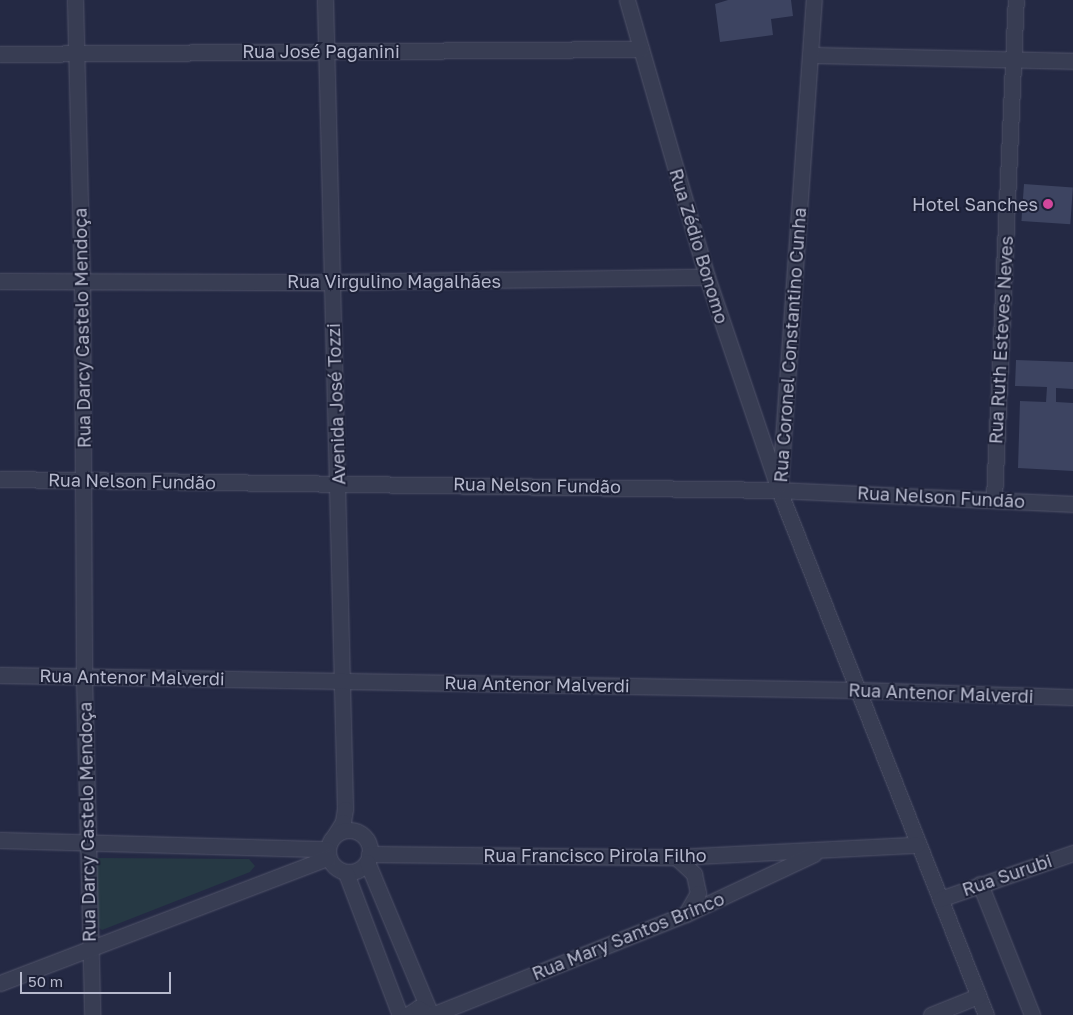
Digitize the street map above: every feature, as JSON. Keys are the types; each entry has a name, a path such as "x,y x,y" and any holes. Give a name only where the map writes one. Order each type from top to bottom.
{"street":[{"name":"Rua Darcy Castelo Mendoça","path":"74,0 82,280 84,677 92,1015"},
{"name":"Avenida José Tozzi","path":"325,0 346,809 349,822 365,838 368,858 431,1015"},
{"name":"Rua Zédio Bonomo","path":"627,0 707,277 779,490"},
{"name":"Rua Coronel Constantino Cunha","path":"814,0 779,490 986,1015"},
{"name":"Rua Ruth Esteves Neves","path":"994,499 1016,0"},
{"name":"Rua José Paganini","path":"0,54 641,49"},
{"path":"811,55 1073,61"},
{"name":"Rua Virgulino Magalhães","path":"0,281 333,282 707,277"},
{"name":"Rua Nelson Fundão","path":"0,479 338,482 779,490 1073,504"},
{"name":"Rua Antenor Malverdi","path":"0,675 858,690 1073,697"},
{"name":"Avenida José Tozzi","path":"328,854 335,835 343,822 346,809"},
{"path":"335,835 350,830 359,833"},
{"path":"0,840 328,854"},
{"path":"820,851 918,845"},
{"name":"Rua Francisco Pirola Filho","path":"368,858 676,857 820,851"},
{"name":"Rua Mary Santos Brinco","path":"407,1015 418,1008 431,1015 686,914 820,851"},
{"name":"Rua Surubi","path":"940,899 1073,853"},
{"path":"328,854 338,870 346,873 355,872 368,858"},
{"path":"0,983 328,854"},
{"path":"676,857 694,874 698,893 686,914"},
{"path":"346,873 400,1015"},
{"path":"980,884 1032,1015"},
{"path":"931,1015 978,996"}],"shaded area":[{"path":"98,858 249,859 255,866 250,872 102,930 97,926 95,864"}],"building":[{"path":"728,0 791,0 793,16 771,19 773,35 720,42 715,4"},
{"name":"Hotel Sanches","path":"1024,184 1073,187 1070,224 1021,221"},
{"path":"1016,360 1073,362 1073,389 1056,388 1056,402 1073,403 1073,471 1018,468 1020,401 1046,402 1047,387 1015,386"}],"place":[{"name":"Hotel Sanches","path":"1048,204"}]}
